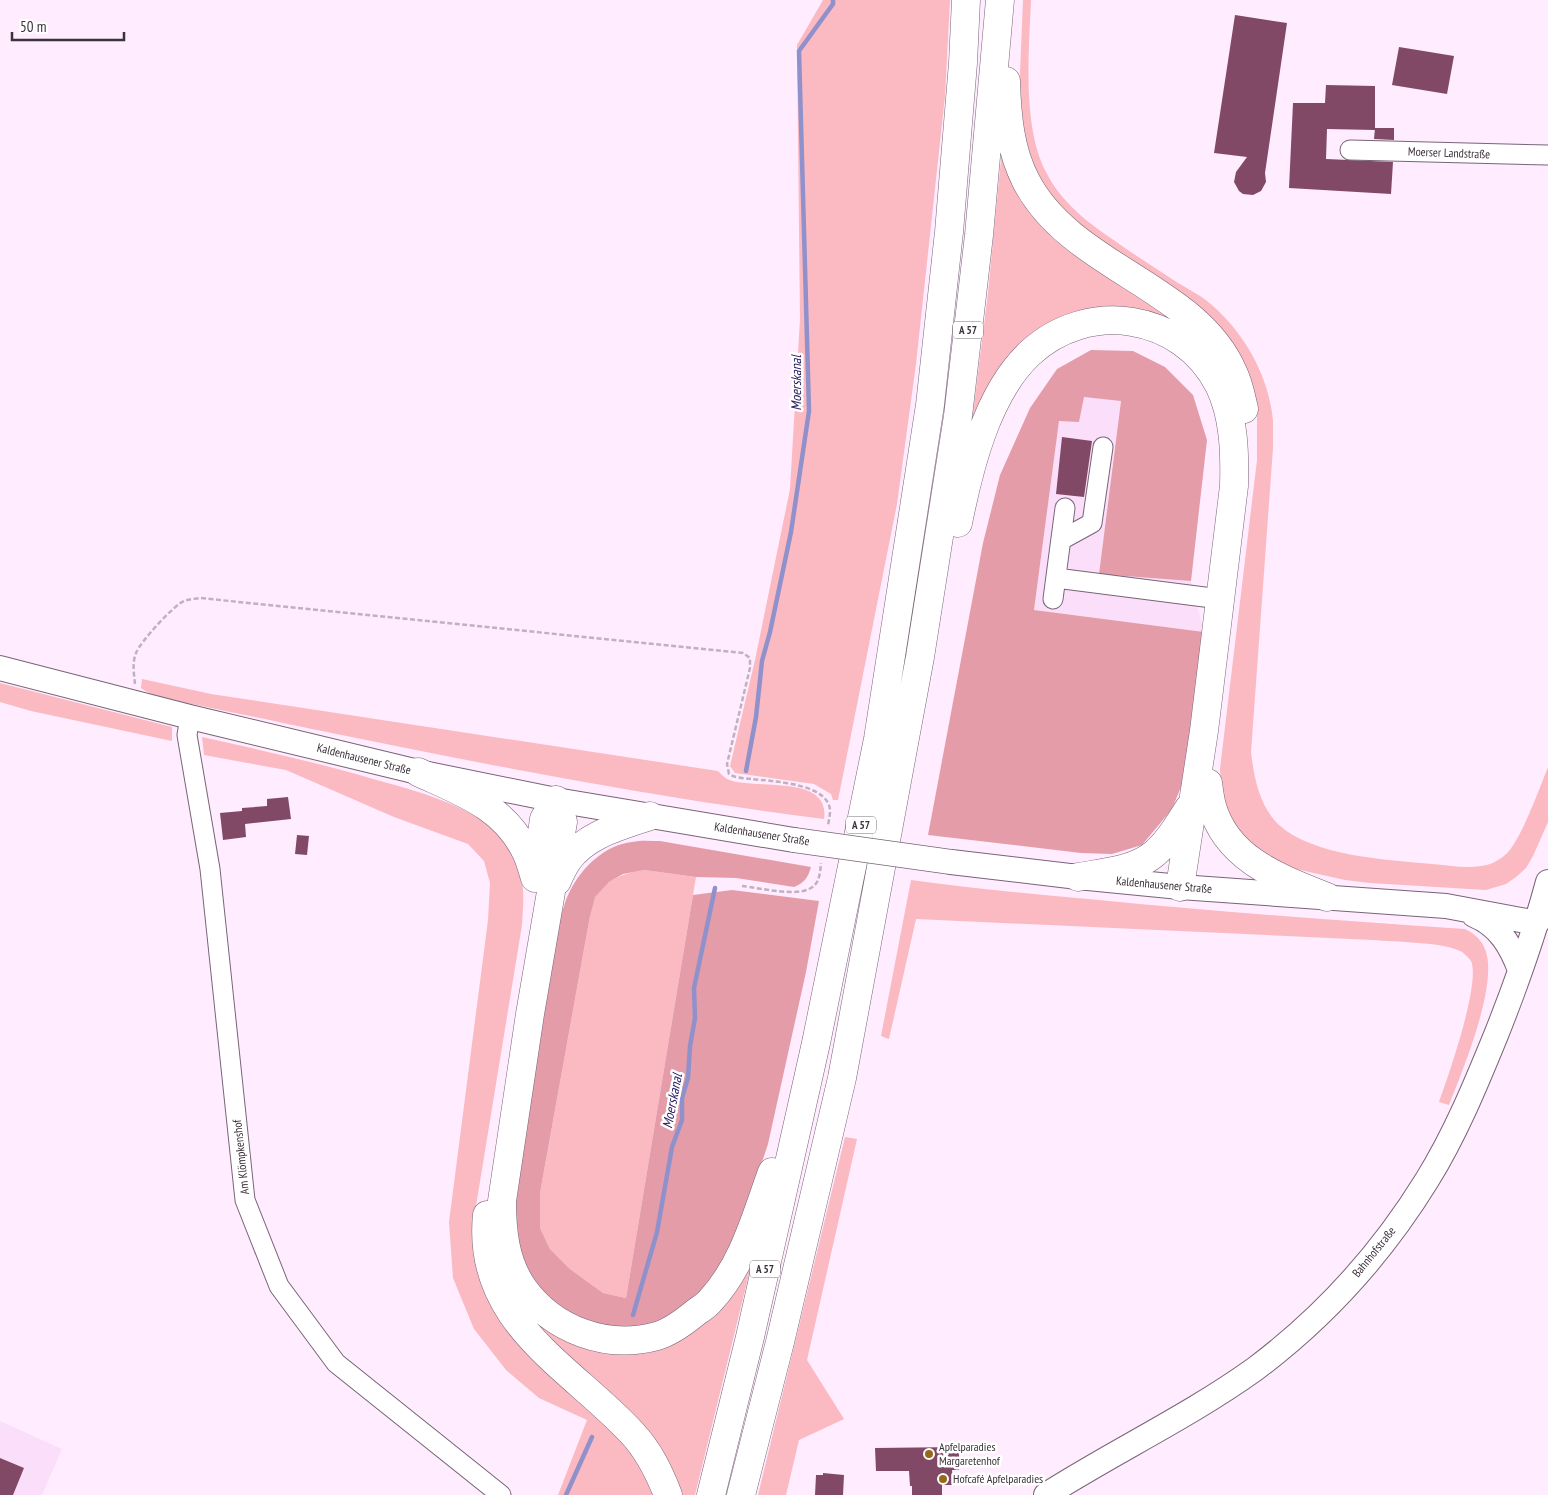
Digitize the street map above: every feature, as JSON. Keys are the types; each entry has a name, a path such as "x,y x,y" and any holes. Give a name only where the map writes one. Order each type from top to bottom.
{"highway":[{"name":"A 57","path":"711,1495 750,1337 816,1043 878,740 930,405 949,232 963,63 966,0"},
{"name":"A 57","path":"741,1495 780,1342 842,1078 920,657 958,416 979,235 1001,0"},
{"path":"1001,0 1010,133 1016,158 1026,182 1041,206 1073,238 1169,302 1206,333 1233,372 1241,394 1245,415 1246,458 1200,793 1190,888"},
{"path":"920,657 938,631 960,511 977,450 995,402 1028,355 1052,336 1067,328 1104,320 1123,320 1147,325 1164,331 1186,345 1200,358 1219,386 1230,419 1234,468 1232,506 1204,731 1200,793 1164,844 1151,857 1136,865 1078,877"},
{"path":"418,772 473,797 495,810 514,831 527,853 543,889 530,1014 504,1181 502,1222 505,1245 522,1287 537,1305 552,1318 573,1330 602,1339 632,1341 658,1336 682,1324 710,1302 731,1271 749,1237 816,1043"},
{"path":"1200,793 1212,806 1219,826 1232,846 1246,858 1264,870 1327,897"},
{"path":"556,800 563,822 543,889 518,1015 489,1200 486,1225 487,1250 492,1274 504,1302 516,1322 566,1372 633,1434 656,1465 668,1495"},
{"path":"543,889 586,841 611,829 650,816"}],"main road":[{"name":"Kaldenhausener Straße","path":"0,668 133,703 418,772 556,800 794,840 951,862 1078,877 1190,888 1446,906 1537,923"},
{"name":"Bahnhofstraße","path":"1046,1495 1196,1409 1255,1368 1293,1338 1343,1290 1392,1231 1427,1179 1461,1116 1485,1062 1520,970 1537,923 1548,882"},
{"path":"1446,906 1478,917 1492,925 1503,936 1520,970"}],"street":[{"name":"Moerser Landstraße","path":"1350,150 1548,155"},
{"path":"1061,540 1092,523 1102,447"},
{"path":"1053,599 1066,508"},
{"path":"1056,578 1220,599"},
{"name":"Am Klömpkenshof","path":"190,717 187,735 210,869 245,1200 279,1286 336,1363 500,1495"}],"path":[{"path":"133,703 136,686 135,653 141,643 177,605 200,598 743,654 750,658 750,668 727,764 729,774 738,778 788,783 816,793 829,804 827,832"},
{"path":"742,886 793,892 804,890 812,887 818,880 822,861"}],"shaded area":[{"path":"823,0 950,0 945,96 916,364 897,504 838,800 833,800 831,794 814,784 735,773 730,766 755,660 790,489 800,319 797,45"},
{"path":"1023,0 1031,0 1029,88 1033,133 1038,153 1052,183 1067,202 1095,227 1178,283 1204,298 1220,313 1243,340 1260,370 1266,387 1273,421 1273,448 1251,752 1256,781 1262,800 1279,825 1311,844 1330,850 1394,861 1475,867 1497,861 1511,849 1529,814 1548,767 1548,822 1526,868 1506,884 1486,890 1370,883 1345,880 1287,867 1249,846 1228,814 1221,785 1220,769 1257,460 1257,413 1254,396 1083,231 1042,188 1024,145 1019,98"},
{"path":"1003,139 1011,157 1154,298 1198,347 1064,324 968,454 988,293"},
{"path":"1091,350 1133,351 1165,367 1193,395 1207,440 1191,581 1099,574 1121,401 1084,397 1079,422 1059,421 1034,610 1204,632 1187,772 1172,809 1142,845 1112,854 1081,853 928,835 983,543 1000,475 1030,408 1057,369"},
{"path":"1084,397 1121,400 1099,573 1191,581 1204,632 1034,610 1059,420"},
{"path":"142,679 211,694 718,771 727,779 738,782 803,789 815,795 823,804 824,819 688,800 552,776 178,702 147,692 141,688"},
{"path":"0,683 172,727 172,741 31,711 0,702"},
{"path":"202,737 323,765 436,798 472,814 487,824 503,839 515,859 523,886 522,925 476,1206 476,1259 627,1441 657,1495 558,1495 587,1420 539,1398 506,1370 474,1329 453,1278 449,1222 488,920 490,883 484,861 468,844 394,817 286,770 204,755"},
{"path":"639,841 660,841 811,867 805,880 794,887 736,878 696,877 644,870 623,874 609,882 595,897 540,1193 540,1228 550,1249 570,1269 603,1293 626,1298 693,895 732,890 819,901 806,972 768,1144 748,1205 729,1253 703,1292 656,1325 603,1329 560,1311 530,1278 517,1241 513,1202 559,921 567,898 581,874 604,852 622,844"},
{"path":"644,870 696,877 626,1298 603,1293 570,1269 550,1249 540,1228 540,1193 593,901 599,891 610,881 623,875"},
{"path":"911,880 1005,891 1190,908 1465,929 1480,941 1484,947 1488,962 1488,981 1484,1002 1478,1026 1449,1105 1439,1102 1468,1009 1473,972 1469,958 1452,948 1430,944 1373,940 916,919 889,1039 881,1036"},
{"path":"845,1137 857,1139 807,1360 844,1419 799,1440 786,1495 758,1495"},
{"path":"497,1231 564,1333 758,1237 695,1495 675,1495 537,1337"},
{"path":"0,1421 62,1449 42,1495 0,1495"}],"building":[{"path":"1235,15 1287,23 1265,173 1266,182 1261,191 1253,195 1243,194 1234,182 1236,172 1247,157 1214,153"},
{"path":"1399,47 1454,56 1447,94 1392,85"},
{"path":"1326,85 1375,86 1375,130 1327,129 1326,159 1393,162 1391,194 1289,188 1293,103 1325,103"},
{"path":"1375,128 1394,128 1394,140 1374,139"},
{"path":"1062,437 1092,441 1084,497 1056,494"},
{"path":"288,797 291,819 245,824 246,837 223,840 220,813 242,811 242,808 267,806 267,799"},
{"path":"297,835 309,836 307,855 295,854"},
{"path":"959,1447 959,1470 952,1470 953,1485 942,1485 942,1495 912,1495 909,1471 876,1471 875,1448"},
{"path":"0,1458 24,1468 13,1495 0,1495"},
{"path":"823,1473 844,1475 843,1495 815,1495 816,1475 823,1475"}],"waterway":[{"name":"Moerskanal","path":"746,771 756,717 762,661 791,532 809,411 799,51 833,4 833,0"},
{"name":"Moerskanal","path":"633,1315 657,1232 672,1147 682,1120 682,1098 688,1078 690,1046 695,1018 694,988 715,888"},
{"name":"Moerskanal","path":"566,1495 592,1437"}],"place":[{"name":"Apfelparadies Margaretenhof","path":"929,1454"},
{"name":"Hofcafé Apfelparadies","path":"943,1479"}]}
